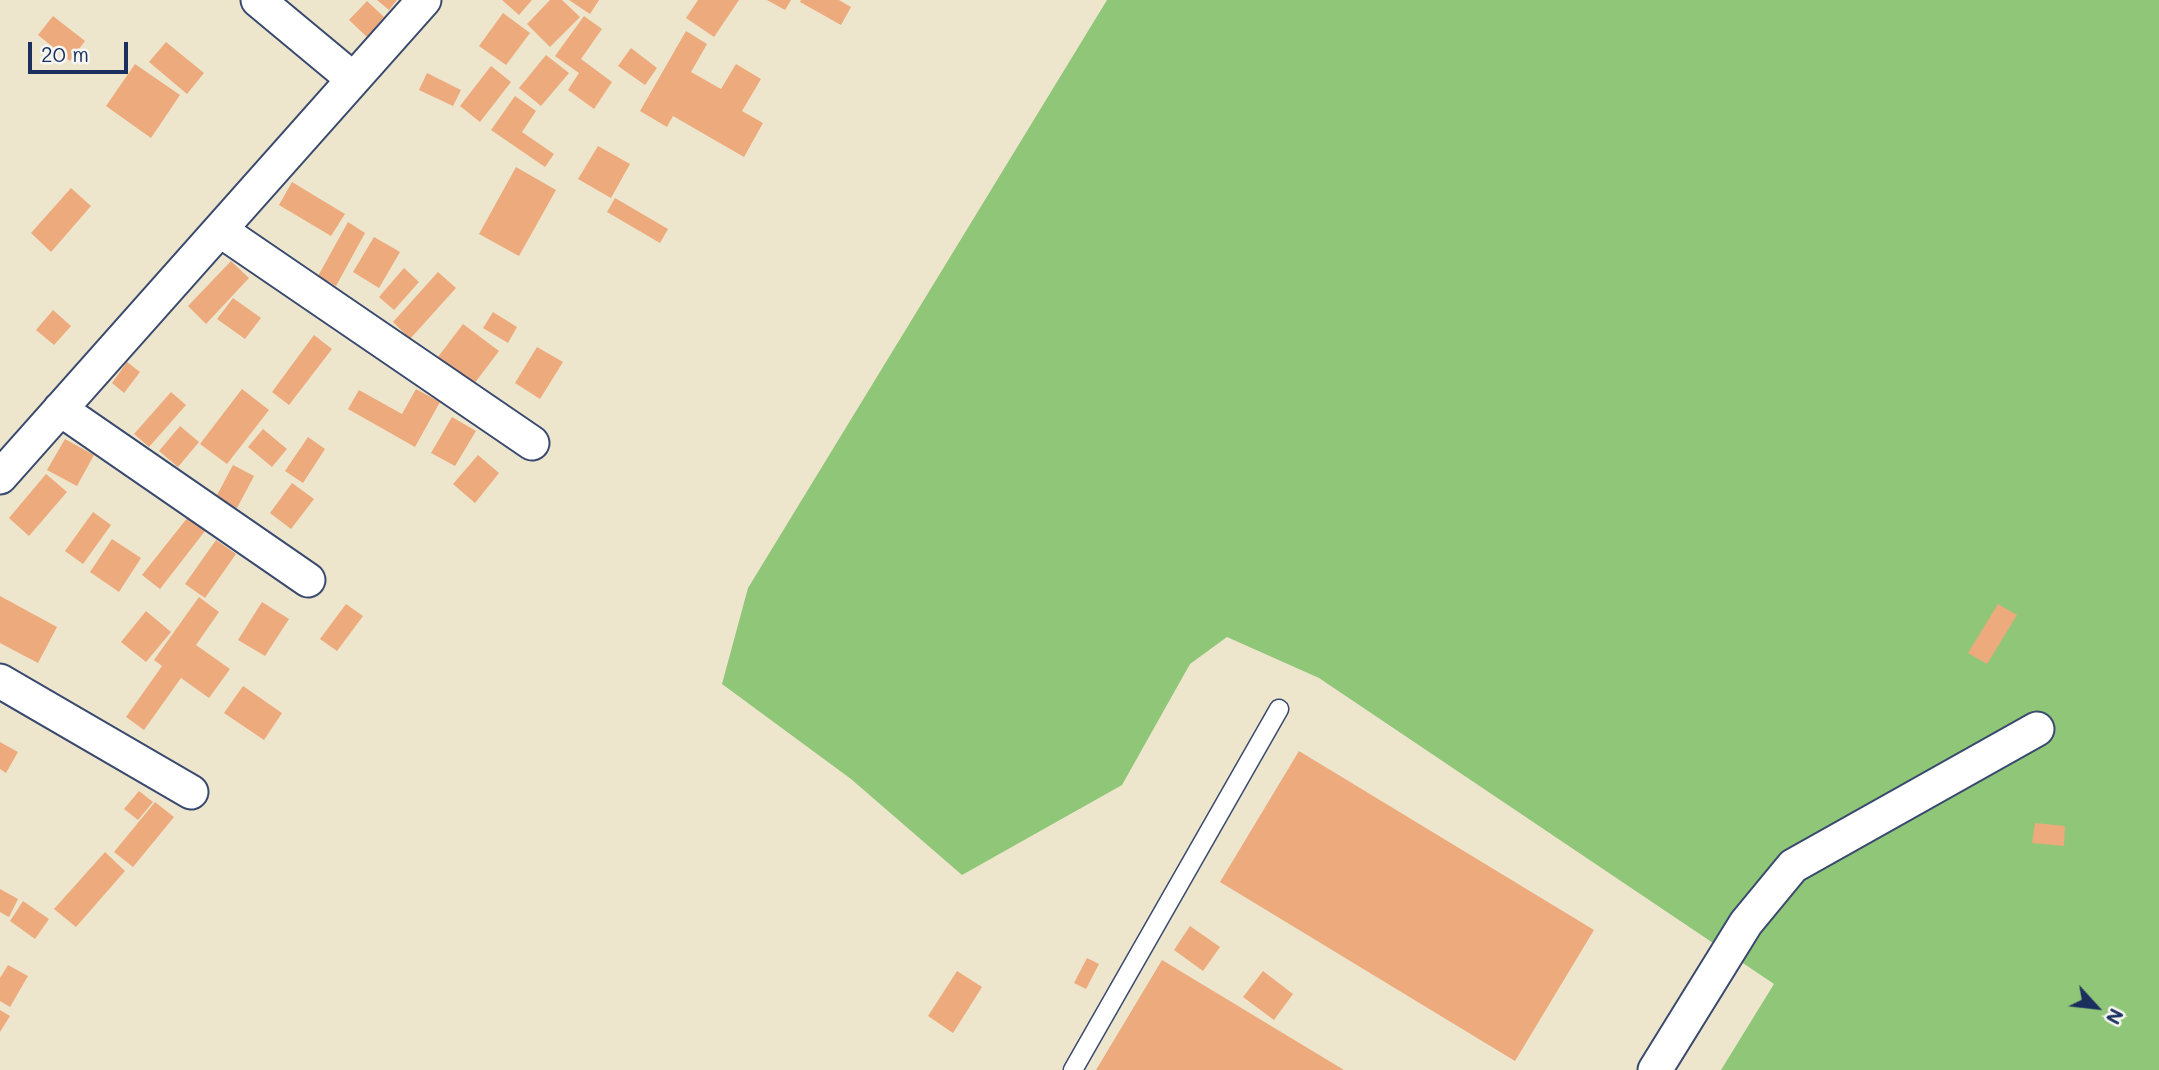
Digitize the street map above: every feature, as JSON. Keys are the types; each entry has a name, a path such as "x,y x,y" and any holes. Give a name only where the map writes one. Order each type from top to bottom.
{"street":[{"path":"258,0 354,79"},
{"path":"0,477 424,0"},
{"path":"220,230 532,443"},
{"path":"60,409 308,580"},
{"path":"0,681 191,792"},
{"path":"1655,1070 1746,923 1793,866 2037,729"}],"lane":[{"path":"1073,1070 1279,709"}],"green space":[{"path":"1107,0 2159,0 2159,1070 1721,1070 1774,984 1319,678 1227,637 1190,664 1122,785 962,875 851,779 722,684 748,588"}],"building":[{"path":"377,0 397,0 389,10"},
{"path":"502,0 532,0 519,15"},
{"path":"550,0 562,0 580,17 550,47 527,24"},
{"path":"569,0 599,0 590,14"},
{"path":"698,0 739,0 714,37 686,18"},
{"path":"767,0 791,0 785,10"},
{"path":"839,0 851,7 841,25 800,2"},
{"path":"367,1 384,17 367,37 349,20"},
{"path":"503,13 530,33 506,65 479,46"},
{"path":"53,16 85,41 70,61 38,35"},
{"path":"584,16 602,29 581,59 612,82 594,109 568,90 579,73 555,56"},
{"path":"686,31 707,44 691,72 721,89 736,64 761,79 742,111 763,123 744,157 673,116 667,127 640,111"},
{"path":"166,42 204,73 187,94 149,62"},
{"path":"631,48 657,68 645,85 618,66"},
{"path":"546,55 569,73 541,106 519,88"},
{"path":"135,64 180,95 151,138 106,106"},
{"path":"491,66 511,82 480,122 460,106"},
{"path":"427,73 461,90 453,106 419,90"},
{"path":"515,96 536,111 522,132 554,154 545,167 491,130"},
{"path":"598,146 630,164 611,198 578,179"},
{"path":"516,167 556,190 519,256 479,234"},
{"path":"292,182 345,214 331,236 279,205"},
{"path":"71,188 91,206 51,252 31,233"},
{"path":"615,198 668,229 660,243 607,212"},
{"path":"348,222 365,233 336,286 318,276"},
{"path":"374,237 400,252 379,288 353,272"},
{"path":"231,261 249,278 206,324 188,306"},
{"path":"404,268 419,282 394,310 379,297"},
{"path":"438,272 456,288 410,339 393,322"},
{"path":"233,298 261,318 245,339 217,319"},
{"path":"53,310 71,326 54,345 36,330"},
{"path":"493,312 517,327 508,343 483,328"},
{"path":"463,324 499,351 474,384 438,357"},
{"path":"314,335 332,349 289,405 272,392"},
{"path":"537,347 563,362 540,399 515,383"},
{"path":"127,362 140,372 124,393 112,383"},
{"path":"242,389 269,410 227,464 200,444"},
{"path":"416,389 440,402 415,447 348,409 359,390 402,414"},
{"path":"171,392 186,405 149,447 134,434"},
{"path":"452,417 476,431 455,466 431,453"},
{"path":"180,426 199,442 178,467 159,451"},
{"path":"263,429 287,449 272,467 248,447"},
{"path":"308,437 325,449 303,483 285,471"},
{"path":"65,439 94,455 77,486 47,470"},
{"path":"478,455 499,473 475,503 453,484"},
{"path":"233,465 254,476 237,508 216,497"},
{"path":"46,474 67,492 29,536 9,518"},
{"path":"292,483 314,499 291,529 270,513"},
{"path":"93,512 111,525 83,564 65,551"},
{"path":"188,517 205,531 160,589 142,575"},
{"path":"112,539 141,558 119,592 90,572"},
{"path":"216,540 236,554 205,598 185,584"},
{"path":"0,596 57,627 38,663 0,643"},
{"path":"199,597 219,612 196,645 230,669 209,698 181,678 144,730 126,717 162,666 154,660"},
{"path":"262,602 289,619 265,656 238,640"},
{"path":"346,604 363,616 337,651 320,639"},
{"path":"1998,604 2017,615 1987,664 1968,653"},
{"path":"146,611 171,632 146,662 121,642"},
{"path":"243,686 282,713 264,740 224,713"},
{"path":"0,742 18,752 6,773 0,769"},
{"path":"1299,751 1594,930 1515,1061 1220,882"},
{"path":"139,791 153,802 138,820 124,809"},
{"path":"155,802 174,817 133,867 114,852"},
{"path":"2035,823 2065,826 2064,846 2032,843"},
{"path":"105,852 125,871 76,927 54,909"},
{"path":"0,889 18,899 9,917 0,912"},
{"path":"23,901 49,919 35,939 10,921"},
{"path":"1190,926 1220,947 1203,971 1174,950"},
{"path":"1087,958 1099,964 1086,989 1074,983"},
{"path":"1162,960 1344,1070 1096,1070"},
{"path":"8,965 28,976 10,1007 0,1001 0,978"},
{"path":"957,971 982,987 953,1033 928,1016"},
{"path":"1263,971 1293,994 1274,1020 1243,997"},
{"path":"0,1010 10,1016 0,1032"}]}
